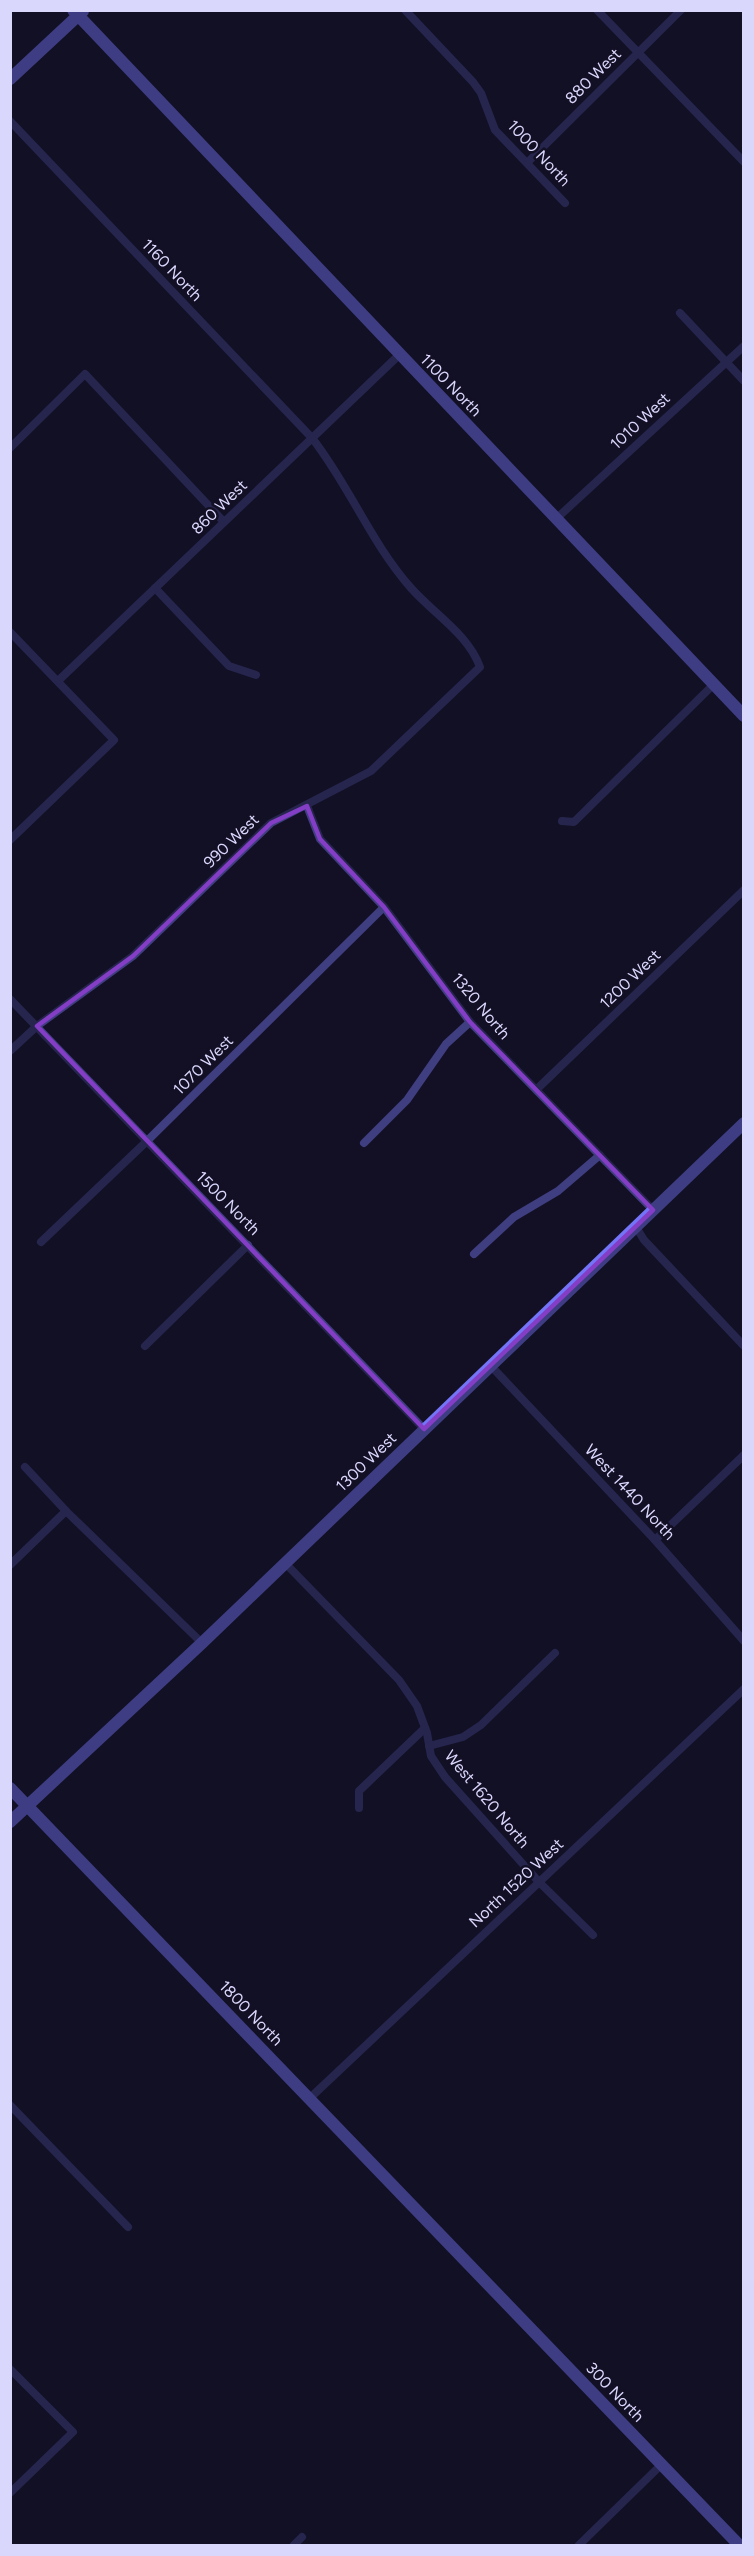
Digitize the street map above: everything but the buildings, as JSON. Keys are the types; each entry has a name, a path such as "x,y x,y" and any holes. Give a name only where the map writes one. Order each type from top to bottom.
{"street":[{"name":"1000 North","path":"405,10 473,82 481,93 495,130 566,203"},
{"path":"597,10 744,162"},
{"name":"880 West","path":"527,163 681,10"},
{"path":"10,79 78,12"},
{"name":"1100 North","path":"78,12 135,76 744,716"},
{"name":"1160 North","path":"10,121 312,438 331,462 384,554 411,588 475,651 480,667"},
{"path":"680,313 744,381"},
{"name":"1010 West","path":"557,518 744,346"},
{"name":"860 West","path":"59,680 399,355"},
{"path":"10,448 85,375 224,522"},
{"path":"155,588 229,666 256,675"},
{"path":"10,632 59,680 114,740 10,840"},
{"name":"990 West","path":"10,1051 37,1026 133,956 271,823 371,771 480,667"},
{"path":"562,821 574,822 714,684"},
{"name":"1320 North","path":"307,806 320,839 384,907 470,1022 653,1210"},
{"name":"1200 West","path":"537,1089 744,890"},
{"name":"1070 West","path":"41,1242 146,1142 384,907"},
{"name":"1500 North","path":"10,999 424,1429"},
{"path":"364,1143 407,1100 446,1044 470,1022"},
{"name":"1300 West","path":"10,1822 202,1643 744,1124"},
{"path":"474,1254 514,1218 558,1191 600,1155"},
{"path":"636,1227 644,1240 744,1346"},
{"path":"145,1346 248,1245"},
{"name":"West 1440 North","path":"491,1366 655,1540 744,1641"},
{"path":"655,1540 744,1455"},
{"path":"25,1467 66,1511 202,1643"},
{"path":"10,1565 66,1511"},
{"name":"West 1620 North","path":"285,1563 399,1680 417,1706 431,1755 445,1777 539,1882 593,1935"},
{"path":"429,1746 463,1737 482,1725 555,1653"},
{"name":"North 1520 West","path":"310,2098 744,1689"},
{"path":"359,1808 359,1791 425,1728"},
{"name":"1800 North","path":"10,1788 466,2262"},
{"path":"10,2105 128,2227"},
{"name":"300 North","path":"466,2262 740,2546"},
{"path":"10,2369 73,2432 10,2493"},
{"path":"578,2546 662,2464"},
{"path":"293,2546 302,2537"}],"highlighted area":[{"path":"307,806 320,839 384,907 470,1022 653,1210 424,1429 37,1026 133,956 271,823"}]}
